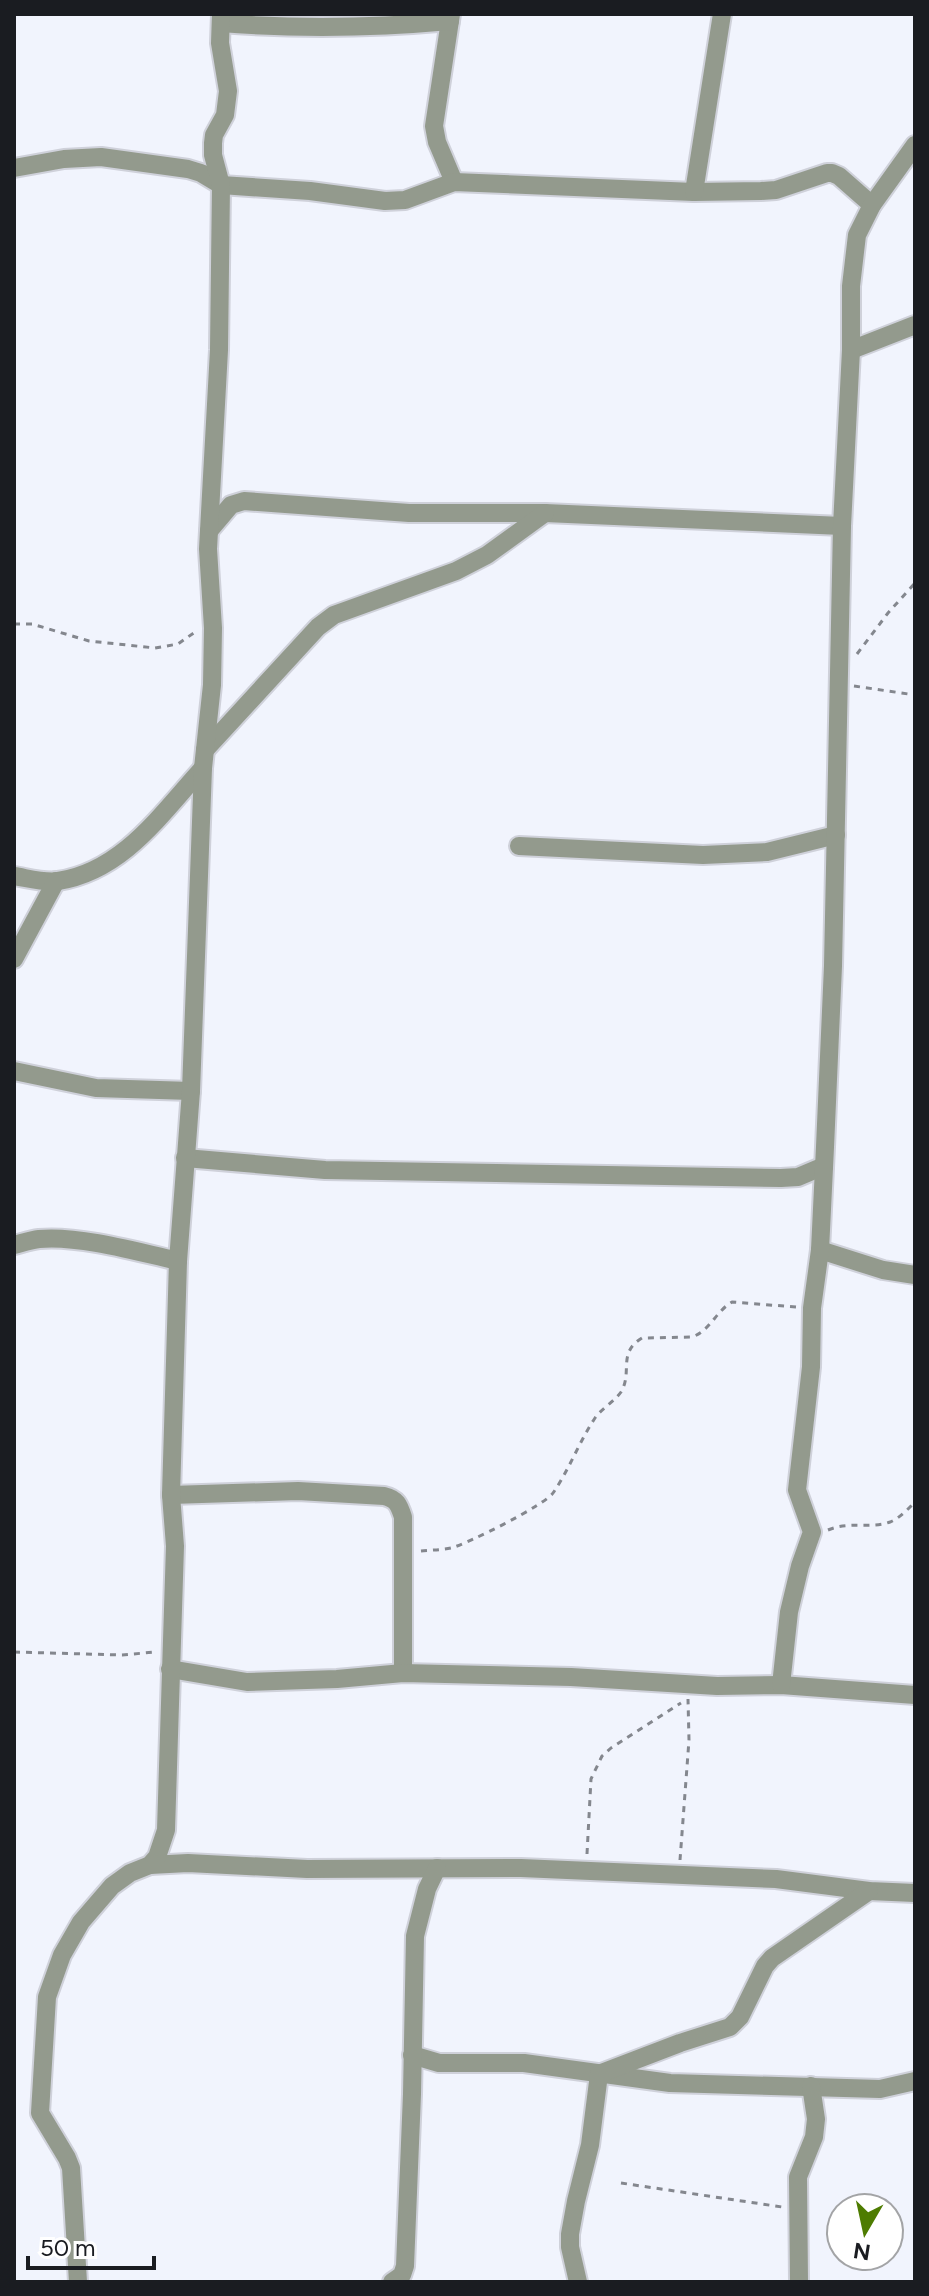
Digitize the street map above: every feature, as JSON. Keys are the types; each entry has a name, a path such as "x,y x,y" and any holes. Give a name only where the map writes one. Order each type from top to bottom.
{"street":[{"path":"694,192 722,14"},
{"path":"150,1865 157,1857 166,1830 175,1546 171,1495 178,1261 191,1091 204,759 212,685 209,531 219,350 221,185 213,155 214,135 225,115 228,91 220,43 221,19 284,28 363,28 451,18 434,126 437,142 454,182"},
{"path":"781,1685 789,1612 812,1532 797,1490 811,1367 812,1308 820,1250 833,966 842,526 851,286 857,235 872,205 915,145"},
{"path":"14,168 64,159 101,157 188,169 221,185 310,191 385,201 405,200 454,182 694,192 776,190 832,173 872,205"},
{"path":"851,350 915,325"},
{"path":"209,531 231,505 244,501 409,513 545,513 842,526"},
{"path":"14,876 56,881 102,868 134,844 318,627 334,615 456,571 487,555 545,513"},
{"path":"519,846 703,855 767,852 836,835"},
{"path":"14,959 56,881"},
{"path":"14,1071 96,1088 191,1091"},
{"path":"185,1158 325,1170 798,1177 824,1166"},
{"path":"798,1177 822,1200"},
{"path":"14,1245 39,1239 56,1239 113,1246 178,1261"},
{"path":"820,1250 883,1270 915,1275"},
{"path":"171,1495 298,1491 394,1498 403,1517 403,1673"},
{"path":"170,1660 247,1682 403,1673 571,1677 717,1686 781,1685 915,1695"},
{"path":"166,1830 171,1846 188,1863"},
{"path":"78,2282 71,2168 40,2113 47,1997 62,1955 81,1922 112,1886 130,1873 150,1865 188,1863 307,1869 521,1868 776,1879 869,1891 915,1893"},
{"path":"400,2278 415,1936 427,1889 437,1868"},
{"path":"599,2074 730,2027 740,2017 772,1958 869,1891"},
{"path":"412,2055 439,2063 524,2063 670,2083 880,2089 915,2081"},
{"path":"578,2282 570,2234 590,2145 599,2074"},
{"path":"799,2282 798,2177 814,2137 816,2119 811,2086"}],"path":[{"path":"856,657 888,613 915,583"},
{"path":"14,624 32,624 89,641 155,648 178,644 197,631 212,611"},
{"path":"839,683 915,695"},
{"path":"403,1552 449,1549 471,1541 536,1508 549,1498 593,1421 621,1392 627,1355 638,1340 699,1335 724,1306 732,1302 812,1308"},
{"path":"828,1530 839,1525 892,1522 915,1502"},
{"path":"14,1652 122,1655 170,1660"},
{"path":"586,1872 593,1772 602,1756 688,1698 689,1740 679,1875"},
{"path":"621,2183 798,2209"}]}
